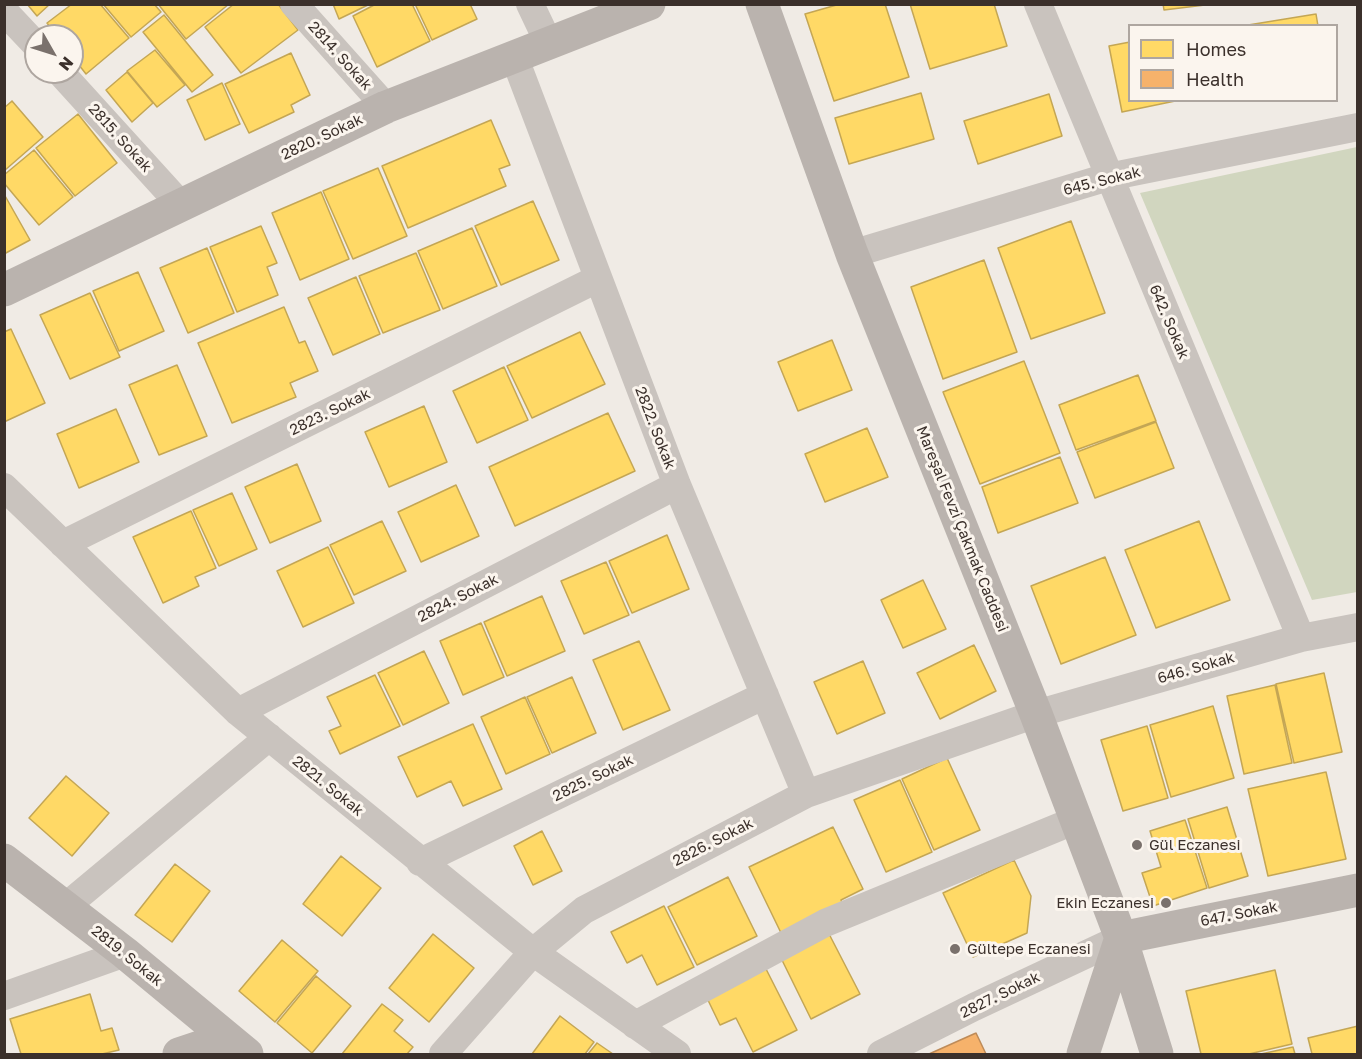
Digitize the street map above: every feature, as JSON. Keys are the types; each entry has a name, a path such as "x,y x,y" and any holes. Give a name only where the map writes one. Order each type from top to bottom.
{"street":[{"name":"2814. Sokak","path":"294,4 386,107"},
{"path":"530,4 549,44"},
{"name":"2820. Sokak","path":"4,290 386,107 515,59 649,4"},
{"name":"Mareşal Fevzi Çakmak Caddesi","path":"762,4 852,254 1077,820 1121,938 1157,1054"},
{"name":"642. Sokak","path":"1038,4 1301,638"},
{"path":"4,11 24,32"},
{"name":"2822. Sokak","path":"515,59 677,485 806,794"},
{"name":"2815. Sokak","path":"71,84 180,204"},
{"name":"645. Sokak","path":"852,254 1108,177 1358,127"},
{"name":"2823. Sokak","path":"63,544 597,279"},
{"name":"2824. Sokak","path":"238,712 677,485"},
{"name":"2821. Sokak","path":"4,487 238,712 533,952 676,1054"},
{"name":"646. Sokak","path":"1036,714 1301,638 1358,627"},
{"name":"2825. Sokak","path":"420,862 765,695"},
{"name":"2826. Sokak","path":"443,1054 533,952 584,910 806,794 1036,714"},
{"path":"65,907 269,737"},
{"path":"635,1025 825,923 1077,820"},
{"name":"2819. Sokak","path":"4,860 125,953 237,1046"},
{"name":"647. Sokak","path":"1121,938 1358,890"},
{"path":"1083,1054 1121,938"},
{"name":"2827. Sokak","path":"881,1054 974,1006 1121,938"},
{"path":"4,996 125,953"},
{"path":"179,1054 237,1046"}],"green space":[{"path":"1357,147 1357,592 1312,600 1140,193"}],"building: Homes":[{"path":"27,4 50,4 37,16"},
{"path":"72,4 100,4 129,38 86,74 84,71 84,24 47,23"},
{"path":"103,4 154,4 161,12 131,37"},
{"path":"158,4 229,4 186,39"},
{"path":"234,4 278,4 298,30 241,73 205,27"},
{"path":"333,4 370,4 339,19"},
{"path":"376,4 412,4 430,41 377,67 353,16"},
{"path":"415,4 470,4 477,19 432,40"},
{"path":"840,4 885,4 909,77 834,101 805,14"},
{"path":"910,4 994,4 1007,46 930,69"},
{"path":"1163,4 1205,4 1205,5 1164,10"},
{"path":"1316,14 1318,24 1254,24"},
{"path":"164,15 213,75 192,92 143,32"},
{"path":"1128,42 1128,102 1170,102 1122,112 1109,46"},
{"path":"155,50 185,85 157,107 127,71"},
{"path":"291,53 310,95 291,105 294,112 249,133 225,84"},
{"path":"127,72 153,103 132,122 106,90"},
{"path":"222,83 240,124 205,140 187,100"},
{"path":"921,93 934,139 849,164 835,118"},
{"path":"1049,94 1062,136 978,164 964,121"},
{"path":"12,101 43,137 4,171 4,108"},
{"path":"78,114 117,163 75,196 36,148"},
{"path":"491,120 510,165 499,169 506,186 408,228 382,166"},
{"path":"34,150 73,197 39,225 4,183 4,175"},
{"path":"378,168 407,236 353,259 323,191"},
{"path":"321,192 349,259 300,280 272,213"},
{"path":"4,194 30,240 4,254"},
{"path":"533,201 559,260 501,285 475,226"},
{"path":"1071,221 1105,313 1031,339 998,248"},
{"path":"261,226 277,263 267,267 278,295 237,312 210,247"},
{"path":"472,228 497,286 443,309 418,251"},
{"path":"207,248 234,313 188,333 160,268"},
{"path":"416,253 440,310 383,333 359,276"},
{"path":"984,260 1017,352 943,379 911,287"},
{"path":"138,272 164,331 119,351 93,291"},
{"path":"356,277 380,334 333,355 308,298"},
{"path":"90,293 120,357 70,379 40,315"},
{"path":"284,307 299,343 305,341 318,371 290,383 296,397 232,423 198,343"},
{"path":"11,329 45,403 4,422 4,332"},
{"path":"580,332 605,384 532,418 507,366"},
{"path":"832,340 852,390 798,411 778,362"},
{"path":"1024,361 1060,453 980,484 943,392"},
{"path":"177,365 207,436 159,455 129,385"},
{"path":"504,367 528,420 477,443 453,391"},
{"path":"1138,375 1156,421 1076,450 1059,405"},
{"path":"424,406 447,462 389,487 365,432"},
{"path":"116,409 139,462 79,488 57,434"},
{"path":"608,413 635,471 515,526 489,467"},
{"path":"1156,422 1174,468 1095,498 1077,452"},
{"path":"867,428 888,477 825,502 805,454"},
{"path":"1060,457 1078,503 998,533 982,487"},
{"path":"297,464 321,521 270,543 245,487"},
{"path":"456,485 479,536 421,562 398,512"},
{"path":"232,493 257,549 219,566 193,510"},
{"path":"191,511 216,568 195,577 199,586 163,603 133,537"},
{"path":"382,521 406,571 354,595 330,545"},
{"path":"1199,521 1230,600 1156,628 1125,550"},
{"path":"667,535 689,589 632,613 609,561"},
{"path":"328,547 354,603 303,627 277,571"},
{"path":"1105,557 1136,635 1061,664 1031,586"},
{"path":"606,562 629,615 584,634 561,581"},
{"path":"923,580 946,629 903,648 881,600"},
{"path":"542,596 565,651 507,676 484,622"},
{"path":"481,623 504,677 463,695 440,641"},
{"path":"639,641 670,710 623,730 593,660"},
{"path":"974,645 996,691 940,719 917,673"},
{"path":"424,651 449,703 403,725 378,673"},
{"path":"863,661 885,713 837,734 814,682"},
{"path":"1324,673 1342,752 1294,763 1276,684"},
{"path":"375,675 400,726 340,754 329,731 341,726 327,697"},
{"path":"572,677 596,733 552,753 527,697"},
{"path":"1275,685 1292,763 1244,774 1227,696"},
{"path":"525,697 550,754 506,774 481,717"},
{"path":"1213,706 1234,778 1171,797 1150,725"},
{"path":"473,724 502,789 463,806 451,781 417,797 398,757"},
{"path":"1147,726 1168,798 1123,811 1101,740"},
{"path":"947,758 980,830 934,850 902,779"},
{"path":"1326,772 1346,859 1268,876 1248,789"},
{"path":"66,776 109,813 72,856 29,818"},
{"path":"900,780 932,852 886,872 854,800"},
{"path":"1227,807 1248,876 1209,888 1188,819"},
{"path":"1185,820 1207,888 1153,906 1142,873 1161,867 1150,831"},
{"path":"833,827 863,889 841,900 845,908 783,937 749,867"},
{"path":"542,831 562,871 533,885 514,846"},
{"path":"341,856 381,888 342,936 303,904"},
{"path":"1014,860 1031,896 1027,933 973,957 943,893"},
{"path":"175,864 210,891 172,942 135,915"},
{"path":"728,877 757,936 697,965 668,907"},
{"path":"664,906 694,967 657,985 642,955 627,963 611,932"},
{"path":"827,930 860,994 811,1019 779,954"},
{"path":"433,934 474,968 429,1022 389,988"},
{"path":"282,940 318,971 275,1022 239,991"},
{"path":"764,965 797,1030 753,1052 736,1018 720,1025 705,994"},
{"path":"1275,970 1292,1044 1249,1054 1201,1054 1186,991"},
{"path":"316,976 351,1006 312,1053 277,1023"},
{"path":"90,994 101,1031 112,1028 119,1050 102,1054 21,1054 10,1019"},
{"path":"382,1004 403,1020 394,1031 413,1047 407,1054 342,1054"},
{"path":"560,1016 594,1042 585,1054 532,1054"},
{"path":"1358,1026 1358,1054 1312,1054 1308,1038"},
{"path":"597,1043 613,1054 588,1054"},
{"path":"1293,1047 1295,1054 1261,1054"}],"building: Health":[{"path":"976,1033 986,1054 929,1054"}],"place":[{"name":"Gül Eczanesi","path":"1137,845"},
{"name":"Ekin Eczanesi","path":"1166,903"},
{"name":"Gültepe Eczanesi","path":"955,949"}]}
